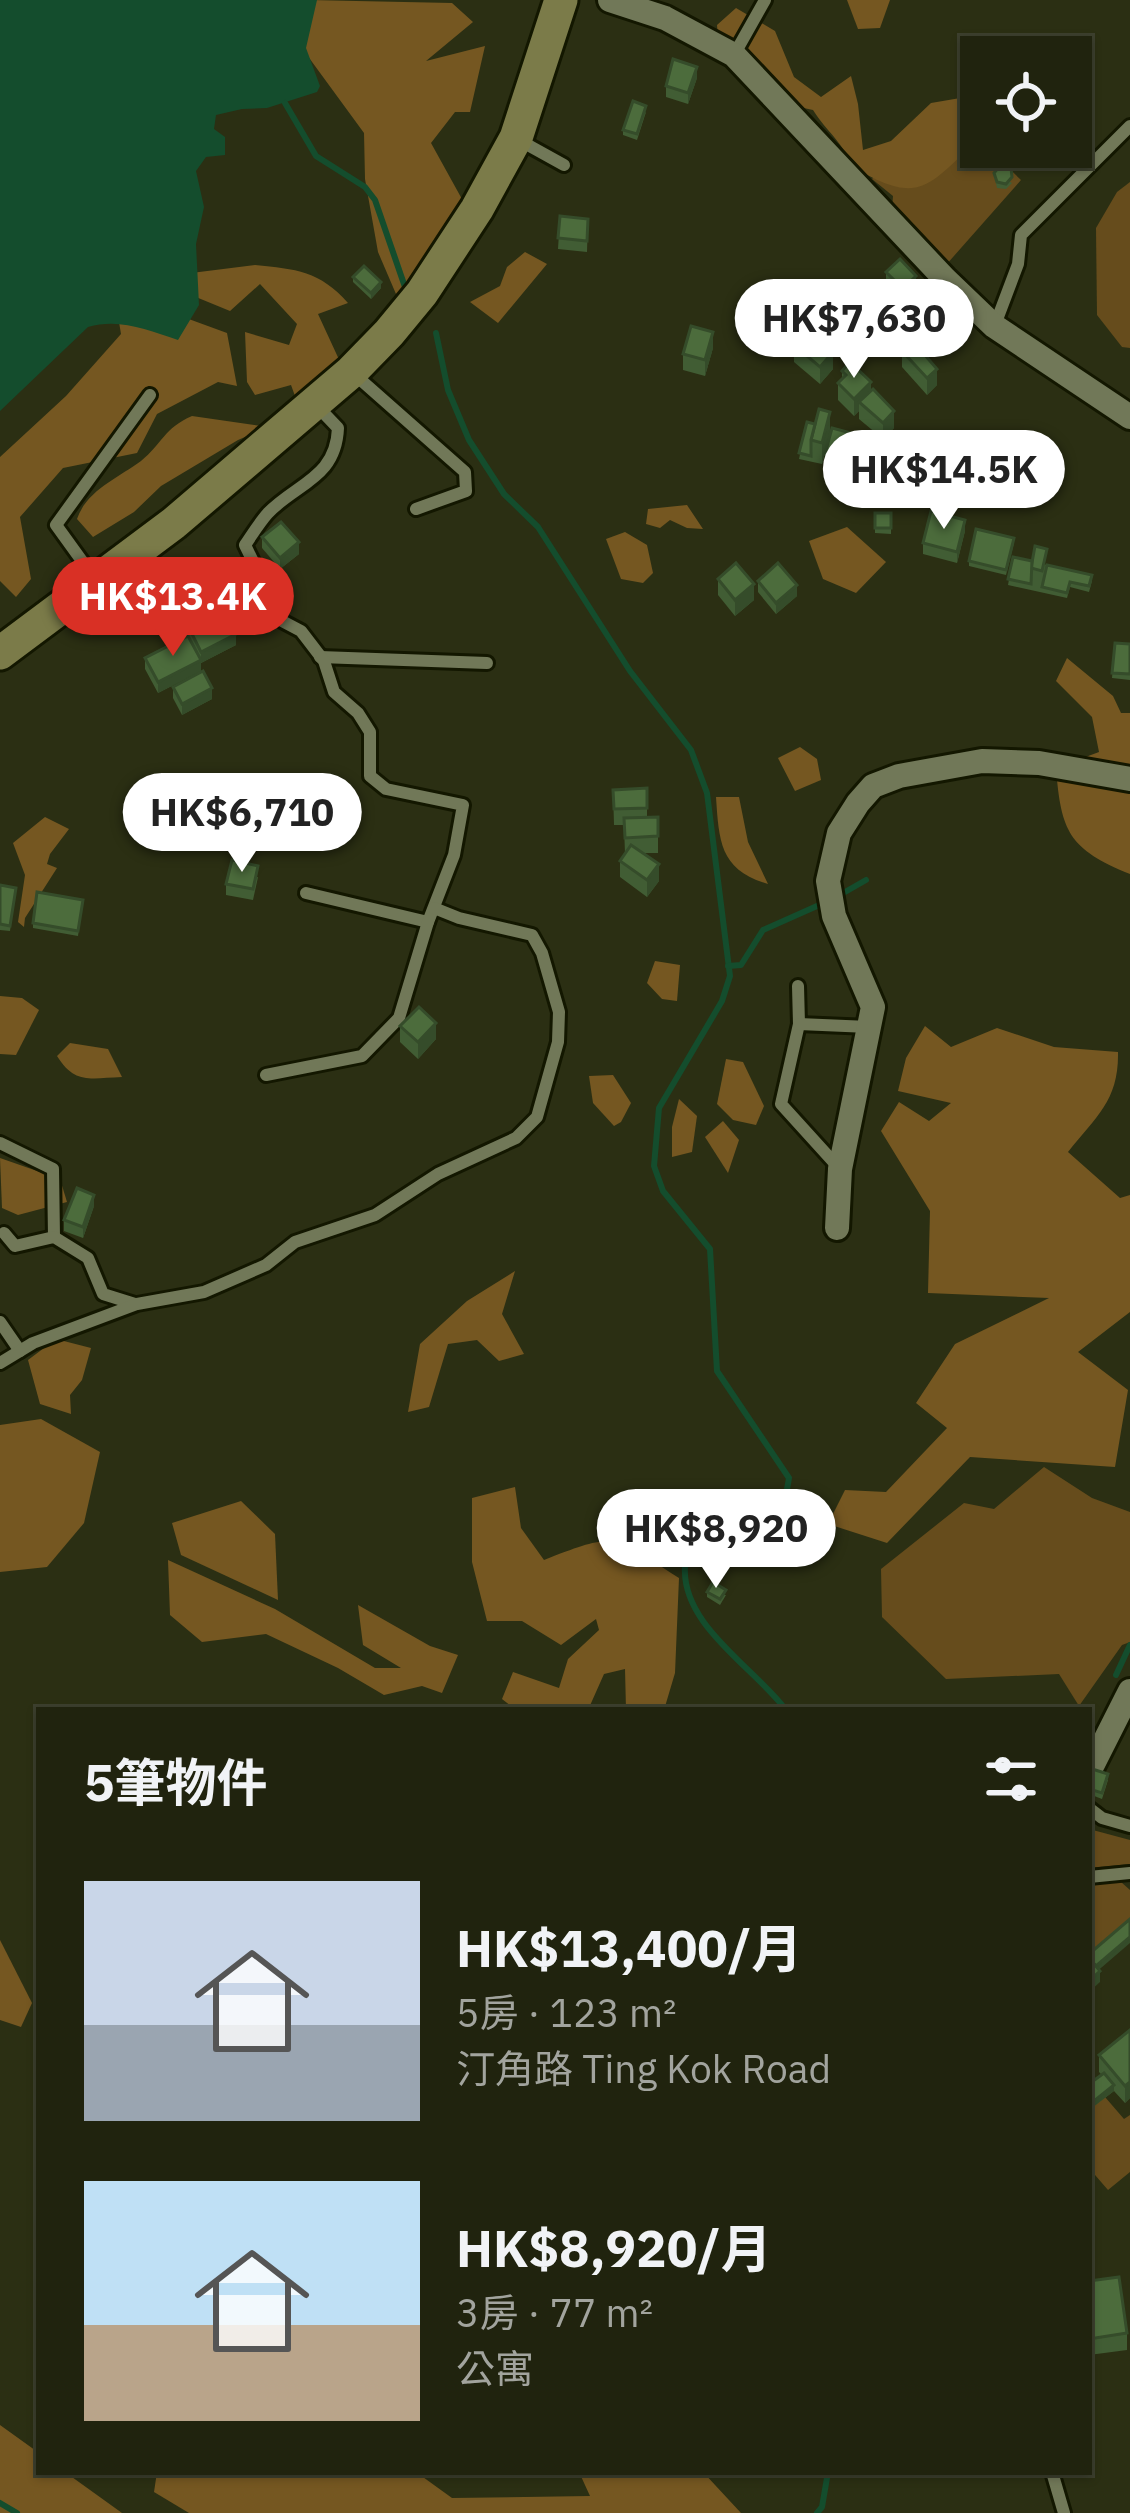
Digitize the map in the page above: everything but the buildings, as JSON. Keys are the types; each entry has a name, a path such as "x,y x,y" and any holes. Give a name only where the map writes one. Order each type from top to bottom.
{"main road":[{"path":"0,653 174,524 351,372 422,293 516,138 561,0"}],"street":[{"path":"610,0 664,18 734,55 994,326 1130,418"},
{"path":"837,1228 840,1169 873,1007 831,902 831,856 839,833 873,786 899,776 1001,760 1130,779"},
{"path":"1092,1766 1130,1690"}],"lane":[{"path":"734,55 765,0"},
{"path":"994,326 1018,264 1021,235 1130,126"},
{"path":"516,138 563,165"},
{"path":"351,372 465,472 466,491 416,509"},
{"path":"95,580 56,525 150,395"},
{"path":"266,1075 362,1056 399,1018 454,855 463,805 386,789 370,776 370,732 358,713 334,692 320,657 301,631 282,621 245,545 268,512 308,485 337,450 338,428 314,403"},
{"path":"320,657 487,663"},
{"path":"0,1363 136,1304 204,1292 266,1265 295,1243 375,1215 438,1174 516,1138 537,1117 558,1042 559,1012 532,935 305,892"},
{"path":"798,986 799,1024 781,1104 840,1169"},
{"path":"799,1024 869,1027"},
{"path":"0,1143 53,1169 54,1237"},
{"path":"4,1233 15,1246 54,1237 88,1258 104,1294 136,1304"},
{"path":"0,1322 20,1351"},
{"path":"1092,1810 1130,1826"},
{"path":"1092,1877 1130,1873"},
{"path":"1053,2475 1064,2513"}],"shaded area":[{"path":"0,0 317,0 306,48 320,86 317,92 267,108 216,115 214,129 225,137 225,155 206,157 196,171 204,207 196,244 199,305 178,340 122,325 88,327 0,411"},
{"path":"309,0 452,3 473,22 426,61 485,46 470,112 455,112 431,143 468,210 399,301 378,252 365,179 364,133 296,40"},
{"path":"847,0 890,0 880,28 858,29"},
{"path":"736,8 775,31 794,77 821,97 851,76 863,150 891,141 931,103 960,98 960,156 918,187 873,178 851,166 813,110 799,107 720,60 717,25"},
{"path":"945,105 960,120 960,168 1009,168 1021,180 946,265 892,209 893,196 872,179"},
{"path":"1130,182 1130,348 1122,347 1097,315 1096,228 1117,192"},
{"path":"525,252 547,264 498,323 470,302 500,286 507,267"},
{"path":"255,265 306,274 327,284 348,303 318,314 342,366 299,407 291,385 255,395 247,382 245,332 289,345 297,324 260,284 230,311 191,295 186,318 227,333 237,386 218,382 157,414 137,453 63,468 20,517 31,579 16,597 0,581 0,457 66,396 121,334 117,310 48,291"},
{"path":"192,416 268,427 161,486 134,512 93,537 77,519 88,500"},
{"path":"687,505 703,529 670,520 660,528 646,524 648,509"},
{"path":"847,527 886,562 856,593 823,579 809,541"},
{"path":"625,532 647,545 653,573 643,583 621,579 606,539"},
{"path":"1067,658 1113,696 1121,713 1130,713 1130,874 1081,846 1061,808 1056,768 1099,752 1092,717 1056,681"},
{"path":"800,747 817,759 821,780 795,791 778,758"},
{"path":"716,797 739,797 748,842 768,884 740,871 725,852"},
{"path":"45,817 69,829 50,854 47,864 57,868 24,927 18,922 25,875 13,843"},
{"path":"655,961 680,965 677,1001 662,999 647,983"},
{"path":"0,996 22,998 39,1010 16,1055 0,1054"},
{"path":"925,1026 951,1047 997,1028 1054,1047 1118,1052 1110,1095 1068,1152 1120,1198 1130,1195 1130,1312 1078,1352 1128,1390 1115,1467 970,1457 887,1543 828,1524 845,1490 886,1492 947,1428 916,1403 955,1344 1049,1298 928,1293 930,1211 881,1131 899,1102 929,1121 951,1103 898,1091 906,1058"},
{"path":"70,1043 108,1049 122,1077 85,1078 70,1072 57,1056"},
{"path":"726,1059 743,1062 764,1106 756,1125 733,1120 717,1104"},
{"path":"613,1075 631,1103 614,1126 593,1103 589,1076"},
{"path":"679,1099 697,1116 692,1152 672,1157 672,1127"},
{"path":"723,1121 739,1140 728,1173 705,1137"},
{"path":"0,1158 60,1179 67,1202 18,1215 2,1208"},
{"path":"515,1271 502,1314 524,1354 499,1361 477,1340 448,1344 429,1407 408,1412 420,1344 467,1301"},
{"path":"56,1339 91,1348 82,1380 70,1395 71,1414 40,1404 28,1360"},
{"path":"41,1419 100,1452 84,1523 47,1567 0,1572 0,1425"},
{"path":"1044,1467 1092,1498 1130,1512 1130,1642 1122,1645 1079,1706 1059,1674 946,1679 882,1617 881,1569 964,1503 994,1509"},
{"path":"515,1487 521,1528 544,1560 587,1545 614,1542 679,1578 675,1673 665,1707 626,1707 625,1669 604,1674 589,1707 512,1707 502,1699 513,1672 559,1688 568,1659 599,1630 596,1619 561,1645 522,1621 487,1621 472,1562 472,1498"},
{"path":"241,1501 275,1534 278,1600 181,1555 172,1523"},
{"path":"168,1560 275,1609 375,1668 401,1668 363,1645 358,1605 430,1646 458,1655 442,1693 422,1686 384,1695 266,1634 202,1642 170,1615"},
{"path":"1092,1830 1130,1840 1130,1864 1092,1868"},
{"path":"1121,1882 1130,1890 1130,1924 1092,1957 1092,1885"},
{"path":"0,1940 32,2003 21,2027 0,2020"},
{"path":"1105,2097 1124,2119 1130,2115 1130,2172 1108,2190 1092,2171 1092,2108"},
{"path":"0,2425 36,2451 36,2475 69,2475 122,2513 0,2513"},
{"path":"157,2475 420,2475 452,2498 590,2496 580,2475 706,2475 741,2513 189,2513 154,2492"}],"waterway":[{"path":"285,103 316,156 365,187 375,200 405,287"},
{"path":"436,333 448,390 469,440 504,494 538,527 630,671 691,750 707,793 730,976 722,1001 659,1108 654,1166 663,1191 710,1249 717,1371 789,1478 786,1495 752,1507 685,1566 687,1587 707,1626 783,1707"},
{"path":"838,896 866,880"},
{"path":"728,966 741,965 763,930 826,902"},
{"path":"1116,1675 1130,1645"},
{"path":"817,2513 827,2475"},
{"path":"0,2503 17,2513"}]}
